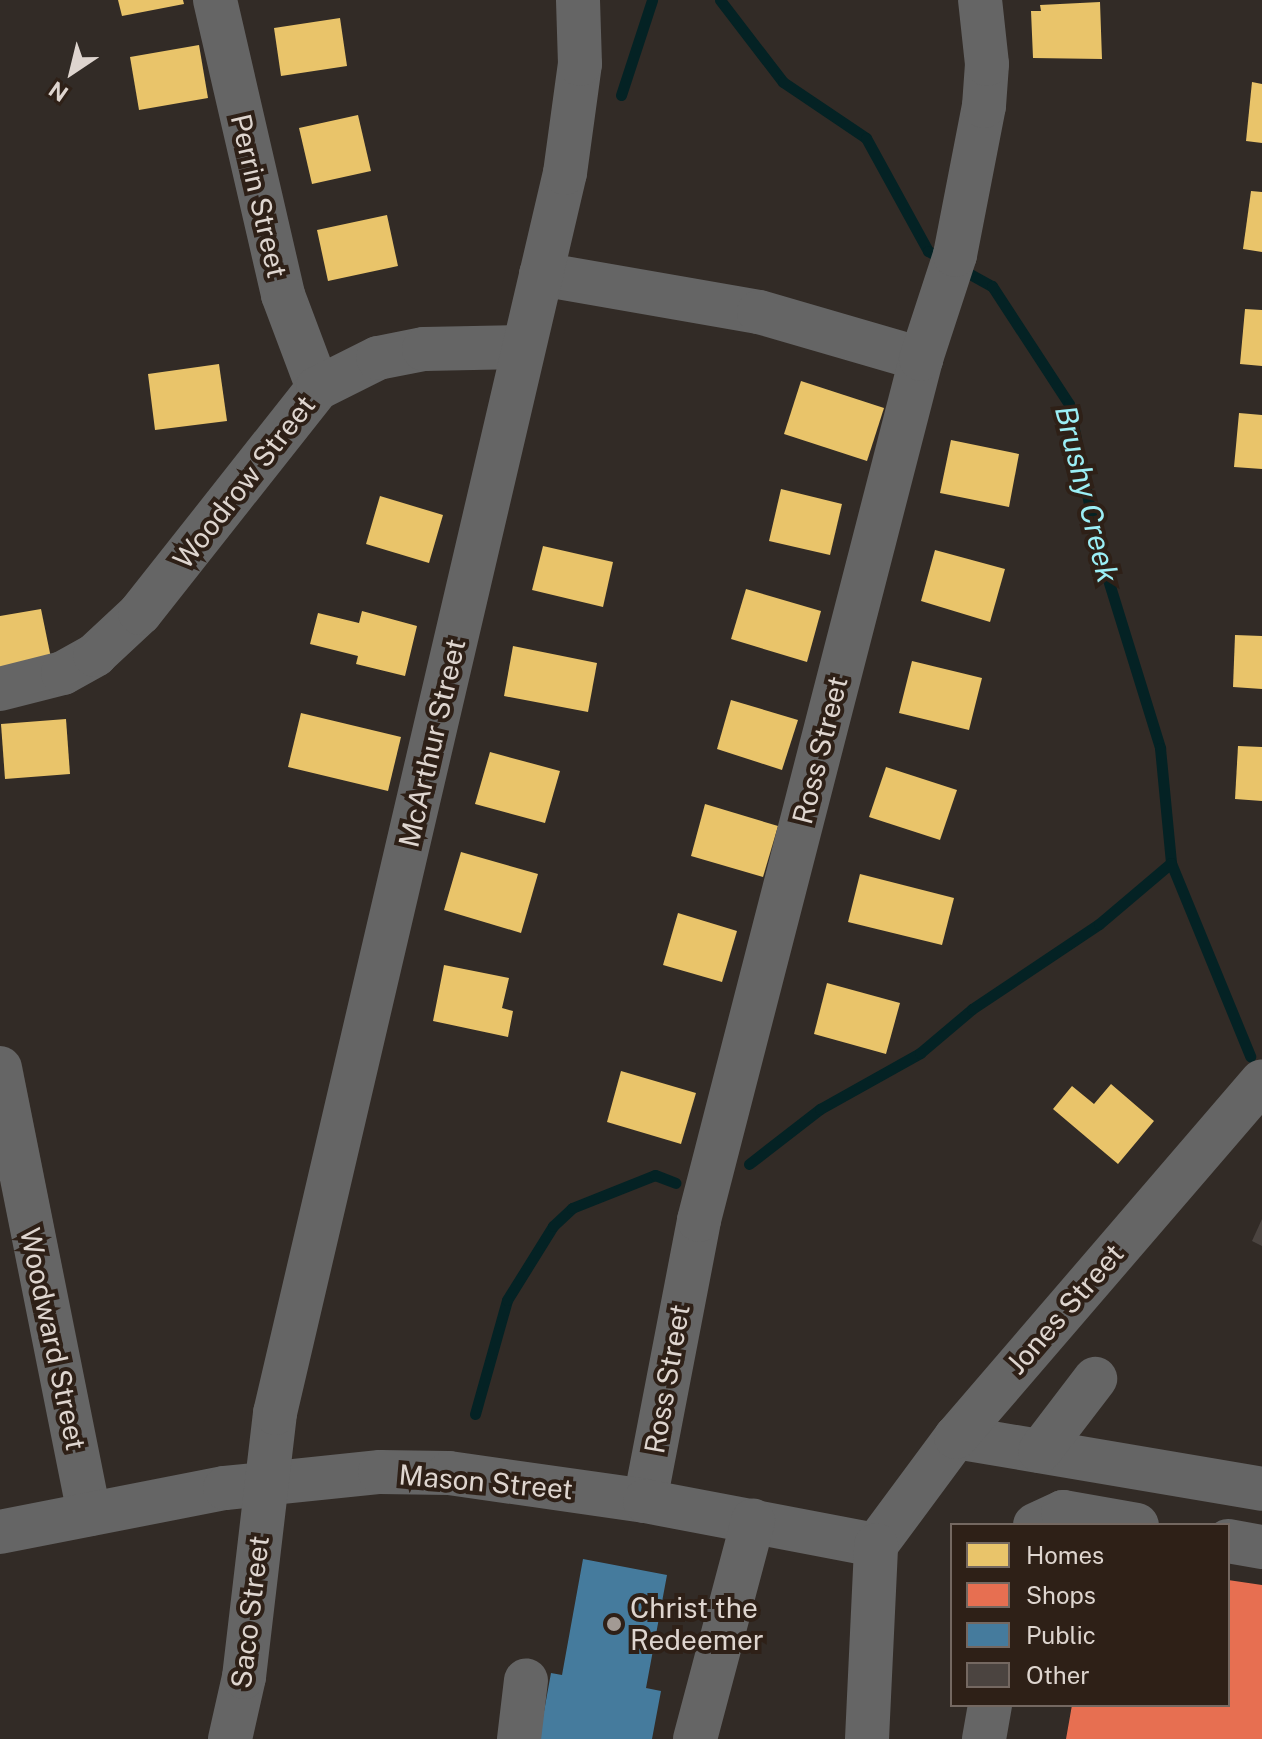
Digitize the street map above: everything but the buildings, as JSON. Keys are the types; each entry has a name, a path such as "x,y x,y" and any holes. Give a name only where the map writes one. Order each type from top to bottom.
{"street":[{"name":"Perrin Street","path":"215,0 283,295 318,388"},
{"name":"McArthur Street","path":"265,1483 275,1413 541,274 574,119 578,0"},
{"name":"Ross Street","path":"645,1501 699,1220 921,359 955,255 984,106 987,64 980,0"},
{"path":"541,274 759,312 921,359"},
{"name":"Woodrow Street","path":"0,689 63,673 95,655 140,613 318,388 378,358 424,349 522,347"},
{"name":"Woodward Street","path":"0,1068 89,1514"},
{"name":"Jones Street","path":"876,1545 956,1437 1262,1081"},
{"path":"1040,1451 1095,1379"},
{"path":"956,1437 1262,1489"},
{"name":"Mason Street","path":"0,1532 265,1483 380,1472 449,1473 645,1501 876,1545"},
{"name":"Saco Street","path":"230,1739 244,1677 265,1483"},
{"path":"1039,1523 1063,1512 1126,1523"},
{"path":"695,1739 753,1521"},
{"path":"1230,1541 1262,1547"},
{"path":"867,1739 876,1545"},
{"path":"519,1739 526,1680"},
{"path":"984,1739 990,1707"}],"waterway":[{"path":"621,95 652,0"},
{"name":"Brushy Creek","path":"720,0 783,82 866,138 928,251 944,260"},
{"name":"Brushy Creek","path":"959,268 992,286 1069,404 1097,544 1160,748 1171,863 1250,1056"},
{"path":"749,1164 820,1109 920,1053 972,1009 1099,924 1171,863"},
{"path":"475,1414 507,1300 553,1226 572,1208 655,1175 676,1183"}],"place":[{"name":"Christ the Redeemer","path":"614,1624"}]}
